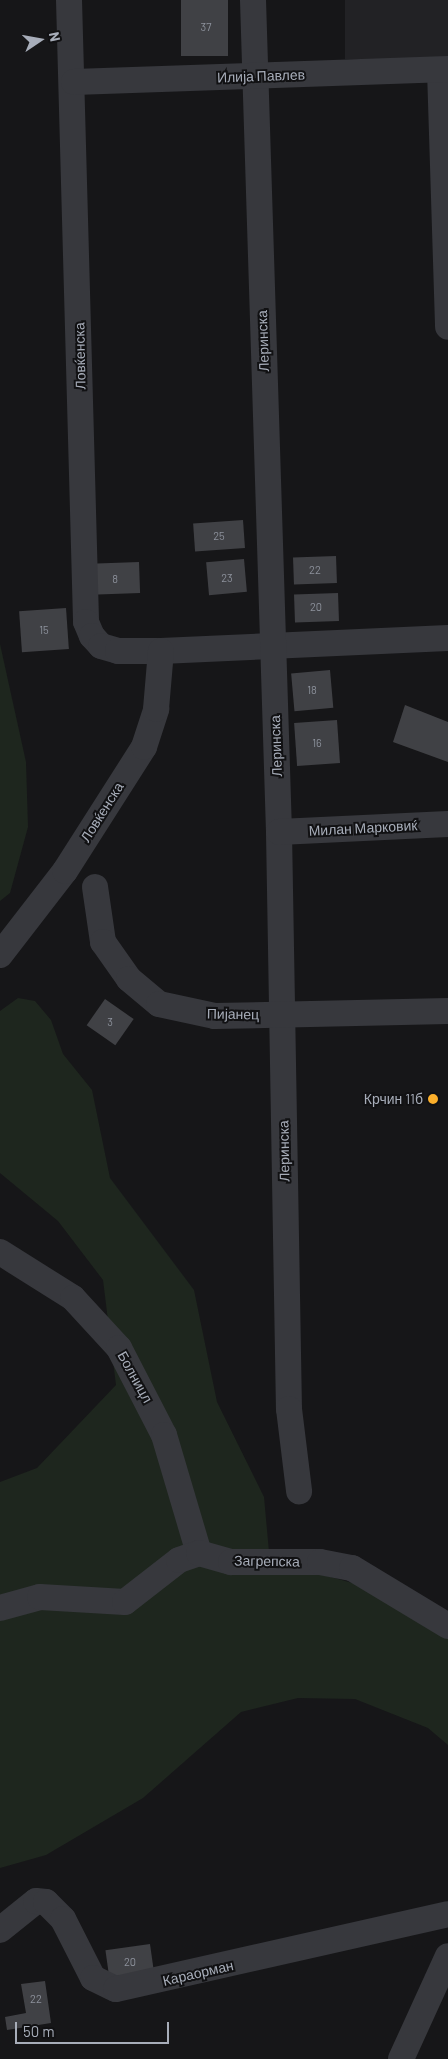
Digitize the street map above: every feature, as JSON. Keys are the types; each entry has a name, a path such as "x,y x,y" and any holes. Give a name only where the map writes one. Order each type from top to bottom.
{"street":[{"name":"Ловќенска","path":"68,0 74,82 86,622 101,646 161,651 448,638"},
{"name":"Леринска","path":"252,0 279,832 289,1409 299,1491"},
{"name":"Илија Павлев","path":"74,82 444,69"},
{"path":"444,69 448,327"},
{"name":"Ловќенска","path":"0,955 60,878 144,747 156,709 161,651"},
{"name":"Милан Марковиќ","path":"279,832 448,824"},
{"name":"Пијанец","path":"95,887 102,942 129,979 159,1004 214,1016 448,1010"},
{"name":"Болницл","path":"0,1252 73,1298 119,1348 164,1435 199,1553"},
{"path":"0,1608 40,1597 114,1604 138,1597 166,1570 199,1553"},
{"name":"Загрепска","path":"199,1553 231,1562 320,1562 352,1568 448,1626"},
{"name":"Караорман","path":"0,1930 36,1901 46,1902 63,1919 94,1978 116,1989 448,1914"},
{"path":"401,2059 448,1956"}],"shaded area":[{"path":"345,0 448,0 448,59 345,59"},
{"path":"0,644 26,762 28,827 10,893 0,901"},
{"path":"18,998 35,1001 51,1020 63,1054 92,1090 110,1178 194,1290 217,1402 264,1497 269,1552 295,1567 356,1584 448,1634 448,1745 428,1728 355,1699 298,1698 241,1712 143,1798 46,1855 0,1868 0,1482 37,1468 116,1385 103,1280 58,1221 0,1173 0,1011"}],"building":[{"path":"181,0 228,0 228,56 181,56"},
{"path":"243,520 245,548 195,551 193,523"},
{"path":"336,556 337,583 294,584 293,558"},
{"path":"244,559 247,592 209,595 206,562"},
{"path":"139,562 140,593 91,595 90,564"},
{"path":"338,593 339,621 295,623 294,595"},
{"path":"66,608 69,649 22,652 19,611"},
{"path":"330,670 333,708 294,711 291,673"},
{"path":"405,705 448,722 448,762 393,742"},
{"path":"337,720 340,763 297,766 294,723"},
{"path":"105,999 134,1019 115,1045 87,1025"},
{"path":"150,1944 154,1971 109,1977 105,1950"},
{"path":"45,1981 51,2023 7,2030 5,2017 26,2013 21,1984"}],"place":[{"name":"Крчин 11б","path":"433,1099"}]}
